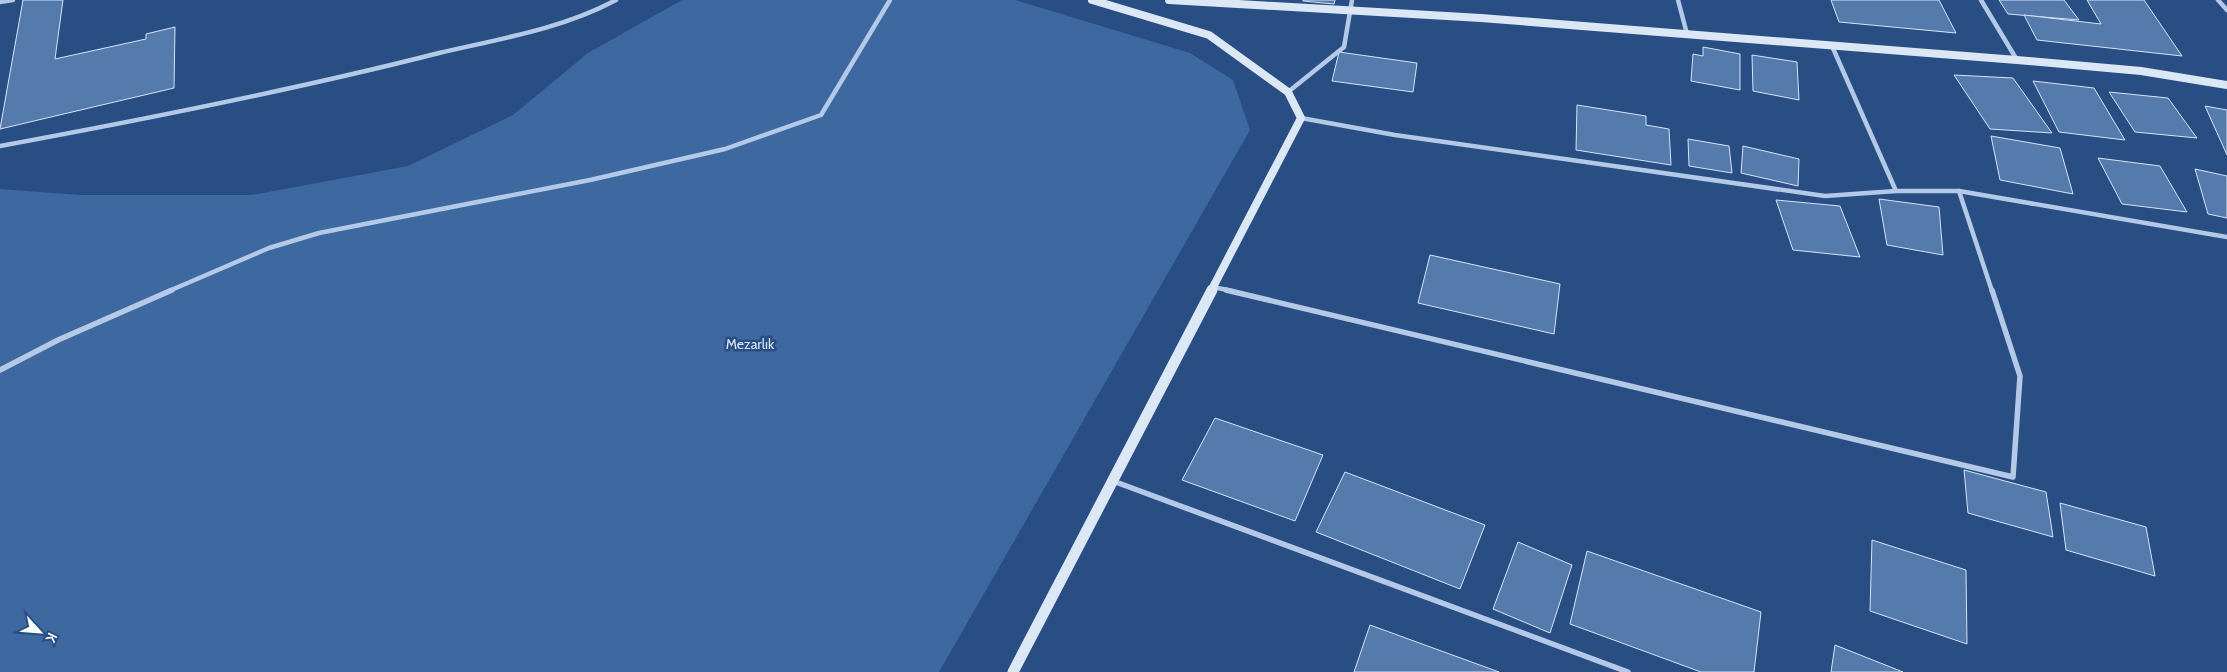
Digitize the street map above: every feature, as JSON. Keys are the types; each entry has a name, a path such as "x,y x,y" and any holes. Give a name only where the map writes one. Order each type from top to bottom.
{"street":[{"path":"0,2 12,0"},
{"path":"0,146 85,131 361,74 600,10 616,0"},
{"path":"0,370 58,340 269,248 320,233 590,180 725,149 821,115 890,0"},
{"path":"1092,0 1210,34 1288,92 1301,118"},
{"path":"1169,0 1482,18 2141,70 2227,85"},
{"path":"1288,92 1344,48 1352,0"},
{"path":"1678,0 1687,34"},
{"path":"1980,0 2016,60"},
{"path":"2218,0 2227,10"},
{"path":"1832,46 1896,191"},
{"path":"1301,118 1395,135 1825,196 1896,191 1959,191 2227,237"},
{"path":"1013,672 1301,118"},
{"path":"1213,287 2012,476 2020,376 1959,191"},
{"path":"1112,480 1628,672"}],"green space":[{"name":"Mezarlık","path":"682,0 1015,0 1190,53 1233,80 1250,130 939,672 0,672 0,189 79,195 252,195 408,166 513,115 588,53"}],"building":[{"path":"23,0 63,0 55,59 146,39 146,34 175,27 174,88 0,129"},
{"path":"1303,0 1335,0 1334,4 1303,1"},
{"path":"1831,0 1939,0 1956,33 1839,22"},
{"path":"1999,0 2064,0 2079,20 2008,14"},
{"path":"2087,0 2144,0 2182,56 2037,40 2024,15 2101,24"},
{"path":"1703,47 1740,54 1740,90 1691,81 1693,54 1703,56"},
{"path":"1339,52 1417,63 1413,92 1332,81"},
{"path":"1752,55 1797,62 1799,100 1753,91"},
{"path":"1954,75 2013,78 2052,133 1990,129"},
{"path":"2033,81 2094,88 2125,140 2059,132"},
{"path":"2109,92 2168,98 2197,138 2135,132"},
{"path":"1577,105 1646,116 1646,125 1669,129 1671,165 1576,150"},
{"path":"2205,106 2227,110 2227,155"},
{"path":"1991,136 2060,148 2073,194 2000,180"},
{"path":"1688,139 1729,146 1732,173 1689,166"},
{"path":"1743,146 1799,159 1798,186 1741,173"},
{"path":"2098,158 2160,166 2187,212 2122,204"},
{"path":"2195,169 2227,176 2227,218 2208,214"},
{"path":"1879,199 1939,207 1943,255 1887,245"},
{"path":"1776,200 1840,206 1860,257 1793,250"},
{"path":"1430,255 1560,284 1554,334 1418,303"},
{"path":"1215,418 1323,455 1295,521 1182,480"},
{"path":"1964,470 2046,492 2053,537 1968,513"},
{"path":"1345,472 1485,525 1460,589 1316,532"},
{"path":"2060,503 2146,527 2155,576 2066,550"},
{"path":"1872,540 1966,570 1967,644 1870,611"},
{"path":"1518,542 1572,565 1550,633 1493,609"},
{"path":"1587,551 1761,612 1754,672 1701,672 1570,624"},
{"path":"1370,625 1499,672 1354,672"},
{"path":"1835,645 1903,672 1831,672"}]}
